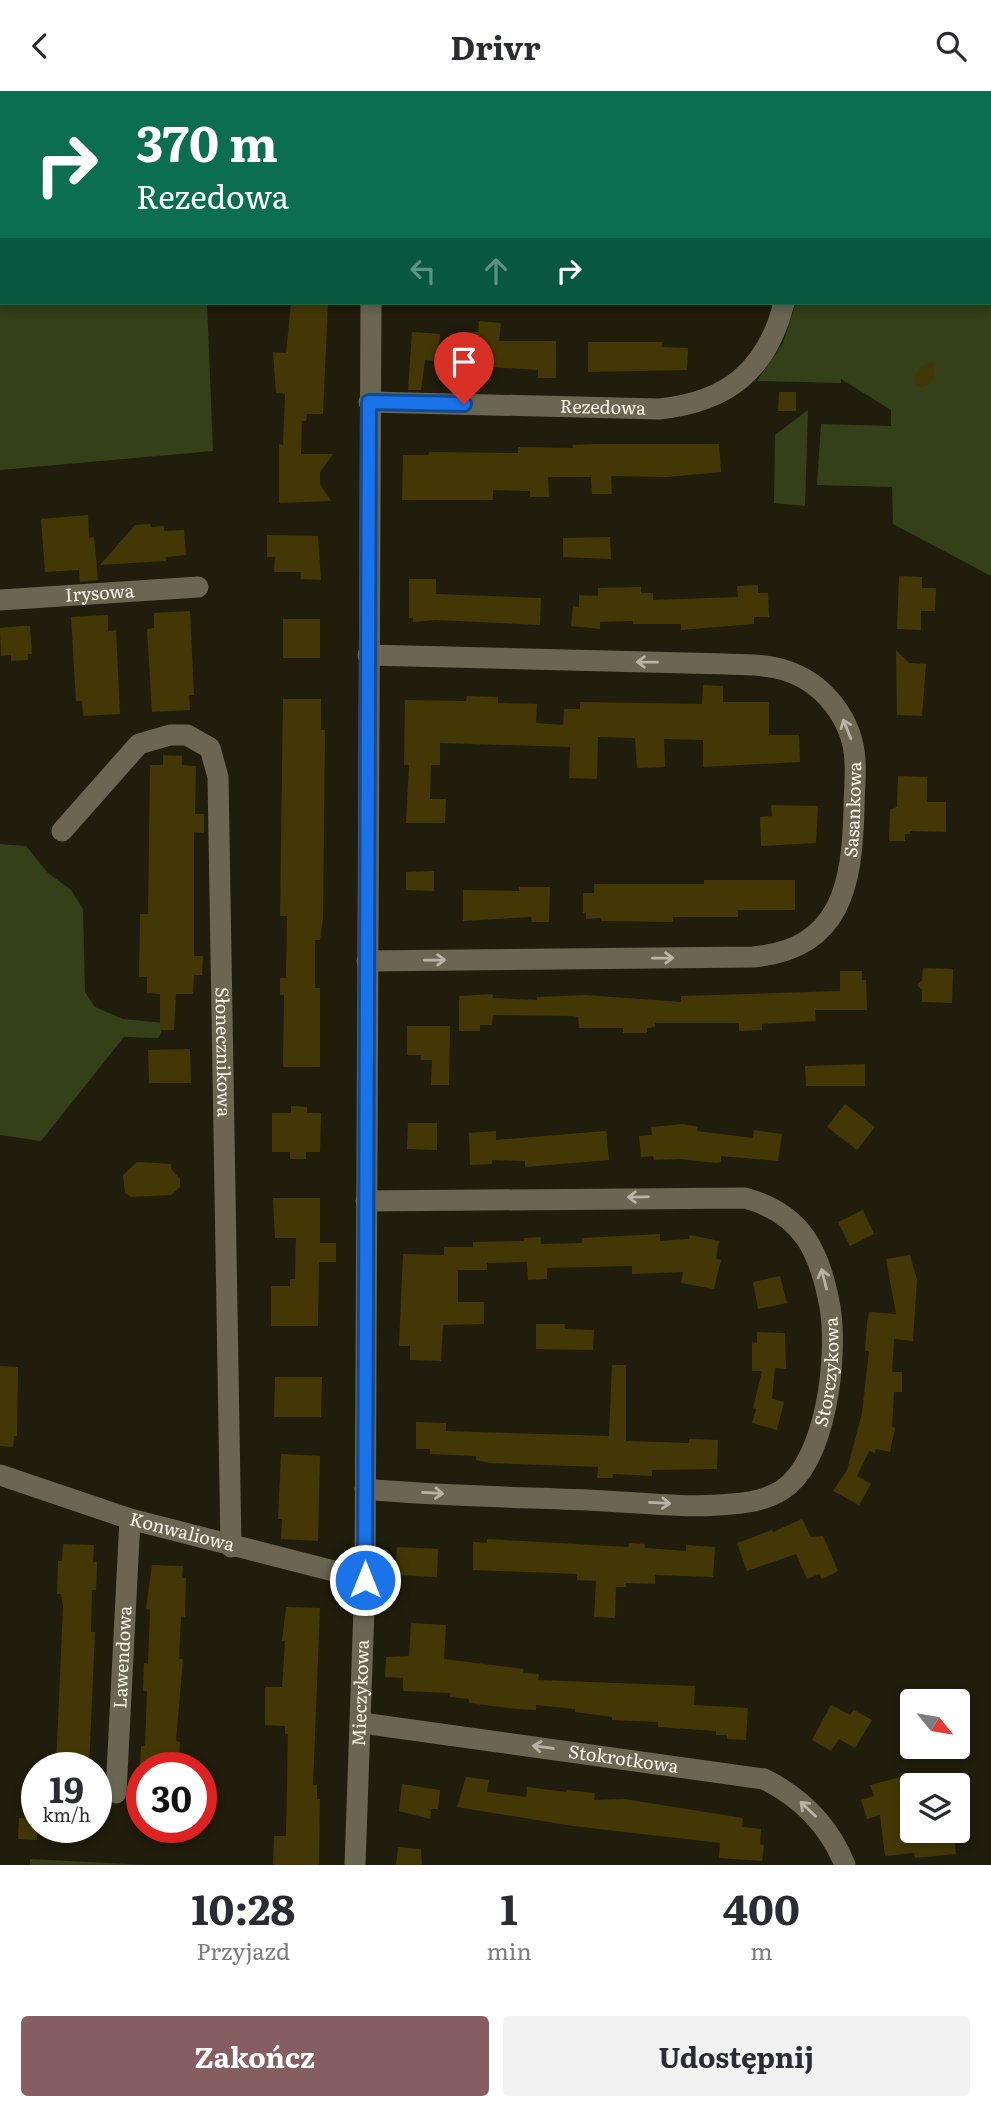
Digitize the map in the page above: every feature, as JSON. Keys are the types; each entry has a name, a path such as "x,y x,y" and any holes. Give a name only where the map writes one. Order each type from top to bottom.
{"street":[{"name":"Mieczykowa","path":"355,1865 365,1580 371,305"},
{"name":"Rezedowa","path":"369,402 659,409 681,407 705,400 743,378 768,348 778,329 784,305"},
{"name":"Irysowa","path":"0,600 198,587"},
{"name":"Sasankowa","path":"367,961 753,957 799,945 830,919 849,882 853,857 855,761 846,724 829,698 800,676 776,668 368,655"},
{"name":"Słonecznikowa","path":"62,831 139,744 170,735 187,735 210,748 218,777 231,1547"},
{"name":"Storczykowa","path":"365,1489 708,1505 768,1497 790,1485 808,1459 829,1390 833,1333 823,1274 812,1247 786,1216 756,1201 715,1196 366,1201"},
{"name":"Konwaliowa","path":"0,1475 130,1519 365,1580"},
{"name":"Lawendowa","path":"116,1793 130,1519"},
{"name":"Stokrotkowa","path":"362,1723 764,1779 783,1789 814,1814 828,1831 845,1865"}],"green space":[{"path":"0,305 207,305 213,451 0,470"},
{"path":"795,305 991,305 991,576 893,524 892,487 817,485 821,424 891,426 891,410 841,379 841,383 757,381 783,343"},
{"path":"808,410 805,506 774,503 775,435"},
{"path":"0,844 26,846 48,873 71,890 83,909 85,992 95,1007 123,1019 164,1023 159,1038 124,1037 41,1141 0,1135"},
{"path":"30,1859 147,1865 30,1865"}],"building":[{"path":"291,305 328,305 323,414 307,414 306,421 302,421 301,454 333,454 320,472 320,484 331,501 279,503 279,444 283,445 285,394 276,393 273,352 286,353"},
{"path":"479,321 501,323 499,341 556,341 556,378 538,378 538,370 476,366 476,353 469,353 471,332 478,332"},
{"path":"412,332 440,334 438,361 425,360 421,390 408,390"},
{"path":"588,342 662,342 662,347 688,348 687,370 588,372"},
{"path":"934,362 935,375 930,384 922,388 916,384 914,377 921,366"},
{"path":"779,392 796,392 796,411 778,411"},
{"path":"719,444 721,472 667,477 611,476 612,494 592,494 591,477 548,477 549,497 530,497 530,491 493,490 493,500 402,500 403,455 428,455 429,452 518,453 518,447 573,448 573,445"},
{"path":"88,515 89,538 94,537 98,580 80,582 79,570 45,572 41,519"},
{"path":"150,524 151,527 164,526 164,531 184,530 186,555 166,557 166,561 100,565 135,525"},
{"path":"267,535 318,536 321,580 301,579 301,572 274,572 275,557 267,557"},
{"path":"610,537 611,559 563,557 563,538"},
{"path":"899,576 922,577 922,588 936,588 935,611 921,611 921,630 897,629"},
{"path":"409,579 436,579 436,594 541,598 540,625 436,620 413,622 413,618 409,618"},
{"path":"758,585 758,593 768,593 769,617 754,617 754,624 681,630 681,624 633,624 633,621 600,622 600,629 571,626 573,606 579,607 579,595 598,596 598,588 641,587 641,593 653,593 653,600 738,597 737,586"},
{"path":"190,611 194,695 189,695 190,710 152,712 147,629 154,628 154,613"},
{"path":"108,615 108,631 116,630 120,714 83,716 82,701 76,701 71,617"},
{"path":"283,619 320,619 320,658 283,658"},
{"path":"30,626 32,654 28,654 28,660 11,661 11,655 1,656 0,628"},
{"path":"896,650 909,663 926,664 922,716 897,715"},
{"path":"703,685 723,686 723,702 769,702 769,735 799,735 800,762 703,767 703,740 664,739 665,767 637,768 635,738 598,737 597,779 569,778 570,747 440,743 440,765 431,765 430,799 446,799 445,823 406,823 409,765 404,765 405,700 466,701 467,696 498,697 498,703 537,704 536,723 563,725 564,709 580,709 580,702 702,704"},
{"path":"283,699 321,699 321,730 325,730 323,918 320,940 315,940 315,988 320,988 320,1067 283,1067 284,995 280,995 280,978 286,978 287,916 280,916"},
{"path":"163,755 182,756 182,765 196,766 195,814 204,814 204,833 194,832 194,956 203,956 202,975 194,975 193,994 176,994 174,1030 160,1030 160,994 147,993 147,977 139,977 140,914 148,914 150,765 163,765"},
{"path":"898,776 927,777 927,802 946,802 946,832 910,831 910,834 905,834 905,841 889,841 890,810 897,807"},
{"path":"771,805 818,806 816,843 761,846 760,817 772,816"},
{"path":"434,871 434,891 406,890 406,872"},
{"path":"704,880 795,880 795,910 738,910 738,917 673,917 673,922 601,921 601,918 586,919 586,913 583,913 583,893 594,893 594,884 704,884"},
{"path":"519,887 550,887 549,922 532,922 531,917 463,921 463,890 519,891"},
{"path":"923,968 953,969 952,1003 922,1002 922,990 917,985 922,980"},
{"path":"840,971 862,971 862,980 866,980 867,1010 815,1010 816,1021 762,1024 762,1030 739,1031 739,1023 655,1023 655,1027 647,1028 647,1033 623,1033 623,1028 579,1028 578,1017 573,1016 493,1015 492,1025 480,1025 480,1031 459,1031 459,996 493,994 493,998 537,1000 537,997 585,995 681,1002 681,996 840,991"},
{"path":"407,1026 450,1026 449,1085 431,1085 432,1060 421,1060 421,1055 407,1055"},
{"path":"190,1049 191,1083 149,1083 148,1050"},
{"path":"865,1064 865,1086 806,1086 805,1066"},
{"path":"845,1104 875,1127 857,1150 827,1127"},
{"path":"291,1106 307,1107 307,1113 321,1113 320,1152 306,1152 306,1159 290,1159 290,1152 272,1152 272,1113 291,1113"},
{"path":"408,1123 437,1123 437,1150 407,1149"},
{"path":"683,1124 698,1127 697,1131 753,1138 754,1130 782,1134 778,1161 721,1156 721,1162 717,1163 641,1157 639,1136 652,1135 651,1127"},
{"path":"496,1131 496,1140 606,1131 609,1160 525,1167 525,1161 492,1160 492,1164 470,1165 469,1133"},
{"path":"137,1162 171,1164 171,1169 180,1179 180,1187 171,1195 131,1197 125,1193 123,1175"},
{"path":"273,1198 320,1198 320,1243 336,1243 336,1262 319,1262 318,1326 271,1326 271,1286 290,1286 290,1279 295,1279 296,1238 275,1238"},
{"path":"863,1210 874,1234 850,1246 838,1222"},
{"path":"660,1234 660,1241 689,1239 690,1235 719,1241 716,1259 721,1260 714,1289 681,1283 683,1272 632,1274 632,1266 547,1268 547,1279 528,1280 527,1262 487,1263 487,1270 458,1270 458,1302 484,1302 484,1324 443,1325 441,1361 410,1360 410,1346 399,1346 403,1254 444,1255 444,1247 473,1247 473,1242 524,1241 524,1238 541,1237 541,1244 582,1243 582,1238"},
{"path":"910,1255 917,1280 913,1341 894,1339 892,1372 902,1372 902,1392 894,1392 892,1427 895,1428 890,1452 876,1449 875,1453 869,1451 857,1476 871,1484 859,1505 833,1491 847,1470 862,1413 869,1351 865,1351 869,1312 896,1314 886,1259"},
{"path":"780,1276 787,1303 758,1309 753,1282"},
{"path":"536,1324 565,1324 565,1329 594,1330 593,1350 536,1349"},
{"path":"757,1332 785,1333 786,1369 775,1368 772,1399 784,1402 777,1430 752,1423 762,1371 752,1371 752,1342 757,1343"},
{"path":"612,1365 626,1365 626,1441 689,1443 689,1439 718,1440 717,1469 652,1470 652,1476 613,1474 613,1478 597,1478 598,1467 489,1463 476,1460 476,1456 430,1454 430,1449 416,1449 416,1422 446,1423 446,1431 609,1436"},
{"path":"0,1366 18,1367 17,1436 14,1436 13,1447 0,1446"},
{"path":"275,1377 322,1377 321,1417 274,1417"},
{"path":"281,1454 320,1456 318,1541 281,1539 282,1519 278,1519"},
{"path":"802,1519 811,1537 823,1536 838,1571 822,1579 819,1574 807,1579 796,1554 747,1571 737,1543 772,1530 773,1532"},
{"path":"487,1539 628,1547 629,1543 645,1544 645,1548 686,1551 686,1545 715,1547 713,1577 655,1575 655,1584 626,1583 626,1587 616,1587 615,1618 594,1617 596,1581 577,1580 577,1574 473,1570 473,1542 487,1543"},
{"path":"63,1544 94,1545 93,1562 97,1562 96,1590 92,1590 91,1632 95,1632 90,1752 57,1752 63,1606 61,1594 57,1594 58,1561 62,1561"},
{"path":"397,1547 438,1549 437,1577 395,1575"},
{"path":"152,1565 183,1566 182,1578 186,1578 185,1617 181,1616 179,1659 183,1659 176,1741 180,1742 180,1752 141,1752 141,1746 145,1746 147,1691 143,1691 144,1663 148,1664 150,1610 146,1609"},
{"path":"286,1607 320,1608 313,1785 317,1785 317,1799 320,1799 319,1865 273,1865 274,1836 286,1836 288,1734 285,1734 285,1726 265,1725 265,1687 282,1687 285,1641 282,1641"},
{"path":"411,1623 446,1625 444,1659 524,1669 523,1673 539,1674 538,1680 695,1686 694,1705 748,1708 746,1740 727,1739 727,1735 716,1735 716,1731 658,1727 658,1722 612,1720 612,1717 575,1712 575,1709 536,1705 536,1710 517,1709 469,1703 469,1699 450,1697 450,1693 403,1691 403,1678 385,1677 386,1657 409,1656"},
{"path":"831,1705 850,1715 854,1710 872,1720 855,1748 839,1739 831,1751 812,1740"},
{"path":"466,1777 489,1780 487,1792 526,1797 527,1787 567,1790 595,1793 594,1800 624,1799 743,1818 742,1827 761,1829 760,1844 764,1845 762,1861 719,1858 720,1843 573,1826 457,1807"},
{"path":"900,1777 900,1843 955,1843 956,1854 915,1858 914,1853 885,1856 880,1815 867,1819 861,1800 874,1796 870,1785"},
{"path":"402,1784 440,1790 438,1809 431,1809 430,1819 399,1811"},
{"path":"19,1818 21,1818 21,1839 18,1839"},
{"path":"398,1847 421,1849 422,1865 396,1865"}],"route":[{"path":"365,1580 369,402 464,404"}]}
